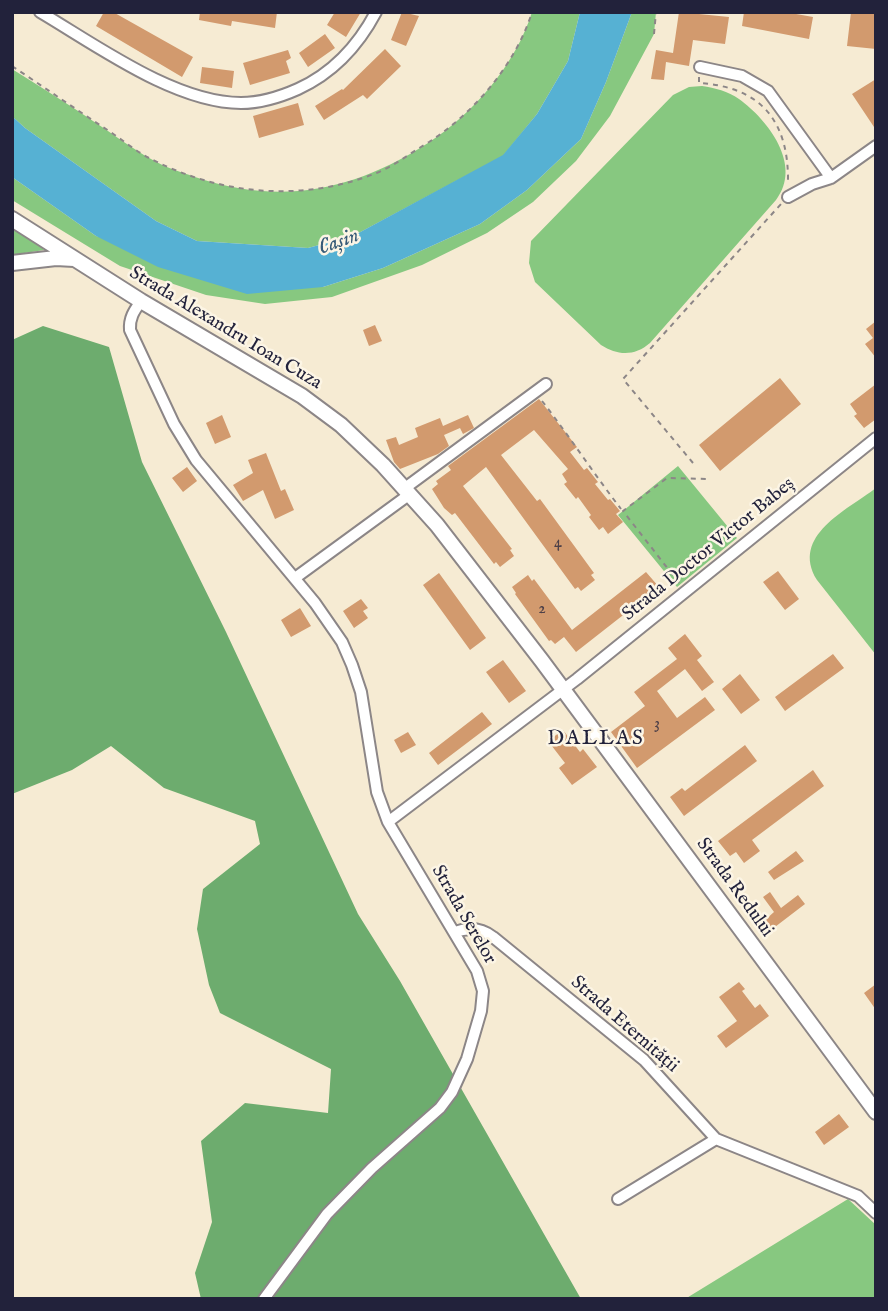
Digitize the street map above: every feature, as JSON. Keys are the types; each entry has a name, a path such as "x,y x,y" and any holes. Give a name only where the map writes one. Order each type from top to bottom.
{"main road":[{"name":"Strada Alexandru Ioan Cuza","path":"12,219 141,301 320,408 360,442 407,491 449,541 562,688"},
{"path":"12,263 56,258 76,259"},
{"name":"Strada Redului","path":"562,688 876,1112"}],"street":[{"path":"40,12 127,64 167,84 198,97 240,103 263,101 284,95 322,75 354,47 376,12"},
{"path":"700,67 742,76 768,91 831,178"},
{"path":"788,197 812,184 831,178 876,146"},
{"name":"Strada Serelor","path":"141,301 132,315 130,330 183,440 214,482 328,620 352,665 366,719 377,792 388,822 477,971 483,991 467,1059 452,1092 440,1108 372,1168 327,1214 264,1299"},
{"path":"295,579 546,384"},
{"name":"Strada Doctor Victor Babeș","path":"562,688 577,679 876,438"},
{"path":"388,822 562,688"},
{"name":"Strada Eternității","path":"455,932 476,929 494,937 644,1060 716,1139 858,1196 876,1213"},
{"path":"618,1199 716,1139"}],"path":[{"path":"12,66 152,160 225,187 278,192 311,190 380,171 455,124 511,61 533,12"},
{"path":"654,34 656,12"},
{"path":"692,463 622,379 788,197 787,151 774,120 761,105 735,88 699,83 700,67"},
{"path":"535,392 578,447 585,462 622,511 680,584"},
{"path":"622,511 667,478 706,479"}],"green space":[{"path":"532,12 580,12 568,61 537,114 503,156 353,236 308,248 197,241 156,221 12,116 12,69 136,150 167,167 227,186 257,191 316,189 372,173 428,143 461,118 504,69"},
{"path":"632,12 656,12 654,34 610,116 576,161 533,202 487,233 422,265 332,297 265,304 206,295 120,266 12,200 12,177 96,236 323,287 383,268 480,224 527,190 581,139"},
{"path":"702,86 735,96 771,131 784,158 786,172 783,186 776,200 650,343 632,352 620,353 601,345 535,282 529,263 531,241 673,95 689,87"},
{"path":"12,227 42,246 44,250 12,255"},
{"path":"43,326 109,347 142,462 226,632 358,914 400,981 581,1299 201,1299 195,1273 212,1222 201,1141 245,1103 328,1113 331,1069 220,1013 209,985 197,929 203,889 260,844 255,821 164,788 111,746 72,770 12,794 12,340"},
{"path":"678,466 737,538 677,587 618,515"},
{"path":"876,488 876,655 817,580 811,564 811,550 816,537 825,526"},
{"path":"848,1199 876,1225 876,1299 685,1299"}],"water":[{"name":"Cașin","path":"580,12 632,12 581,139 527,190 480,224 383,268 323,287 247,294 158,267 96,236 12,177 12,116 156,221 197,241 308,248 353,236 503,155 537,114 568,61"}],"building":[{"path":"104,12 113,12 193,57 182,77 96,26"},
{"path":"200,12 277,12 275,28 232,21 231,26 199,20"},
{"path":"335,12 361,12 346,37 327,25"},
{"path":"402,12 419,16 406,46 391,40"},
{"path":"679,12 729,17 725,44 693,40 689,66 666,62 664,80 651,79 656,50 673,53"},
{"path":"744,12 785,12 813,17 809,39 742,26"},
{"path":"851,12 876,12 876,49 847,46"},
{"path":"325,34 335,48 308,67 299,53"},
{"path":"385,49 401,66 367,99 363,95 324,120 315,106 343,90"},
{"path":"288,50 291,58 286,61 290,73 250,85 243,63"},
{"path":"202,67 234,71 232,88 200,83"},
{"path":"876,79 876,130 852,94"},
{"path":"298,103 304,125 259,138 253,116"},
{"path":"876,321 876,358 865,344 873,338 866,329"},
{"path":"375,325 382,341 369,346 363,330"},
{"path":"780,378 801,404 720,471 699,445"},
{"path":"876,384 876,419 864,428 854,416 857,414 850,404"},
{"path":"539,399 577,447 570,452 584,470 587,468 598,482 595,484 620,511 616,514 623,522 608,534 603,527 599,530 578,497 576,499 564,484 567,482 562,474 568,469 534,430 501,455 537,501 540,499 594,573 591,575 595,580 581,591 578,587 575,589 486,467 463,486 512,549 510,550 514,556 500,567 496,562 494,564 455,513 452,515 444,508 432,489 438,484 436,481 451,470 448,466"},
{"path":"222,415 231,437 215,444 206,423"},
{"path":"468,415 474,428 463,434 460,428 444,435 449,446 438,454 400,469 394,462 386,440 396,437 399,445 418,437 415,428 440,418 443,426"},
{"path":"266,453 281,491 285,489 294,510 275,519 263,490 243,501 233,485 253,473 248,460"},
{"path":"187,467 197,481 183,492 172,478"},
{"path":"778,571 799,599 785,610 763,582"},
{"path":"646,572 659,587 576,652 564,637 555,644 549,641 512,587 528,575 532,581 534,579 572,630"},
{"path":"439,573 486,638 470,650 423,585"},
{"path":"361,599 368,608 363,611 368,618 354,628 343,611"},
{"path":"300,608 311,626 291,637 281,620"},
{"path":"685,634 702,656 697,660 714,682 702,691 685,669 657,691 677,718 705,697 715,710 637,768 611,732 645,706 634,692 677,659 668,648"},
{"path":"833,654 844,668 785,711 775,697"},
{"path":"503,660 526,691 509,703 486,672"},
{"path":"740,674 760,700 741,714 722,689"},
{"path":"482,712 492,724 438,765 429,753"},
{"path":"563,730 580,752 583,749 597,767 572,785 559,768 565,763 548,741"},
{"path":"408,732 416,745 401,753 394,740"},
{"path":"745,745 757,761 684,816 670,797 682,788 685,791"},
{"path":"813,770 824,786 752,840 760,851 744,863 736,852 730,856 718,841"},
{"path":"796,851 804,861 774,880 768,872"},
{"path":"770,892 781,908 798,895 805,904 771,930 764,921 774,912 763,897"},
{"path":"739,982 745,989 742,991 755,1008 760,1004 769,1016 726,1048 717,1036 737,1021 719,997"},
{"path":"876,984 876,1010 864,993"},
{"path":"839,1114 849,1127 824,1145 815,1132"}],"district":[{"name":"DALLAS","path":"596,740"}]}
